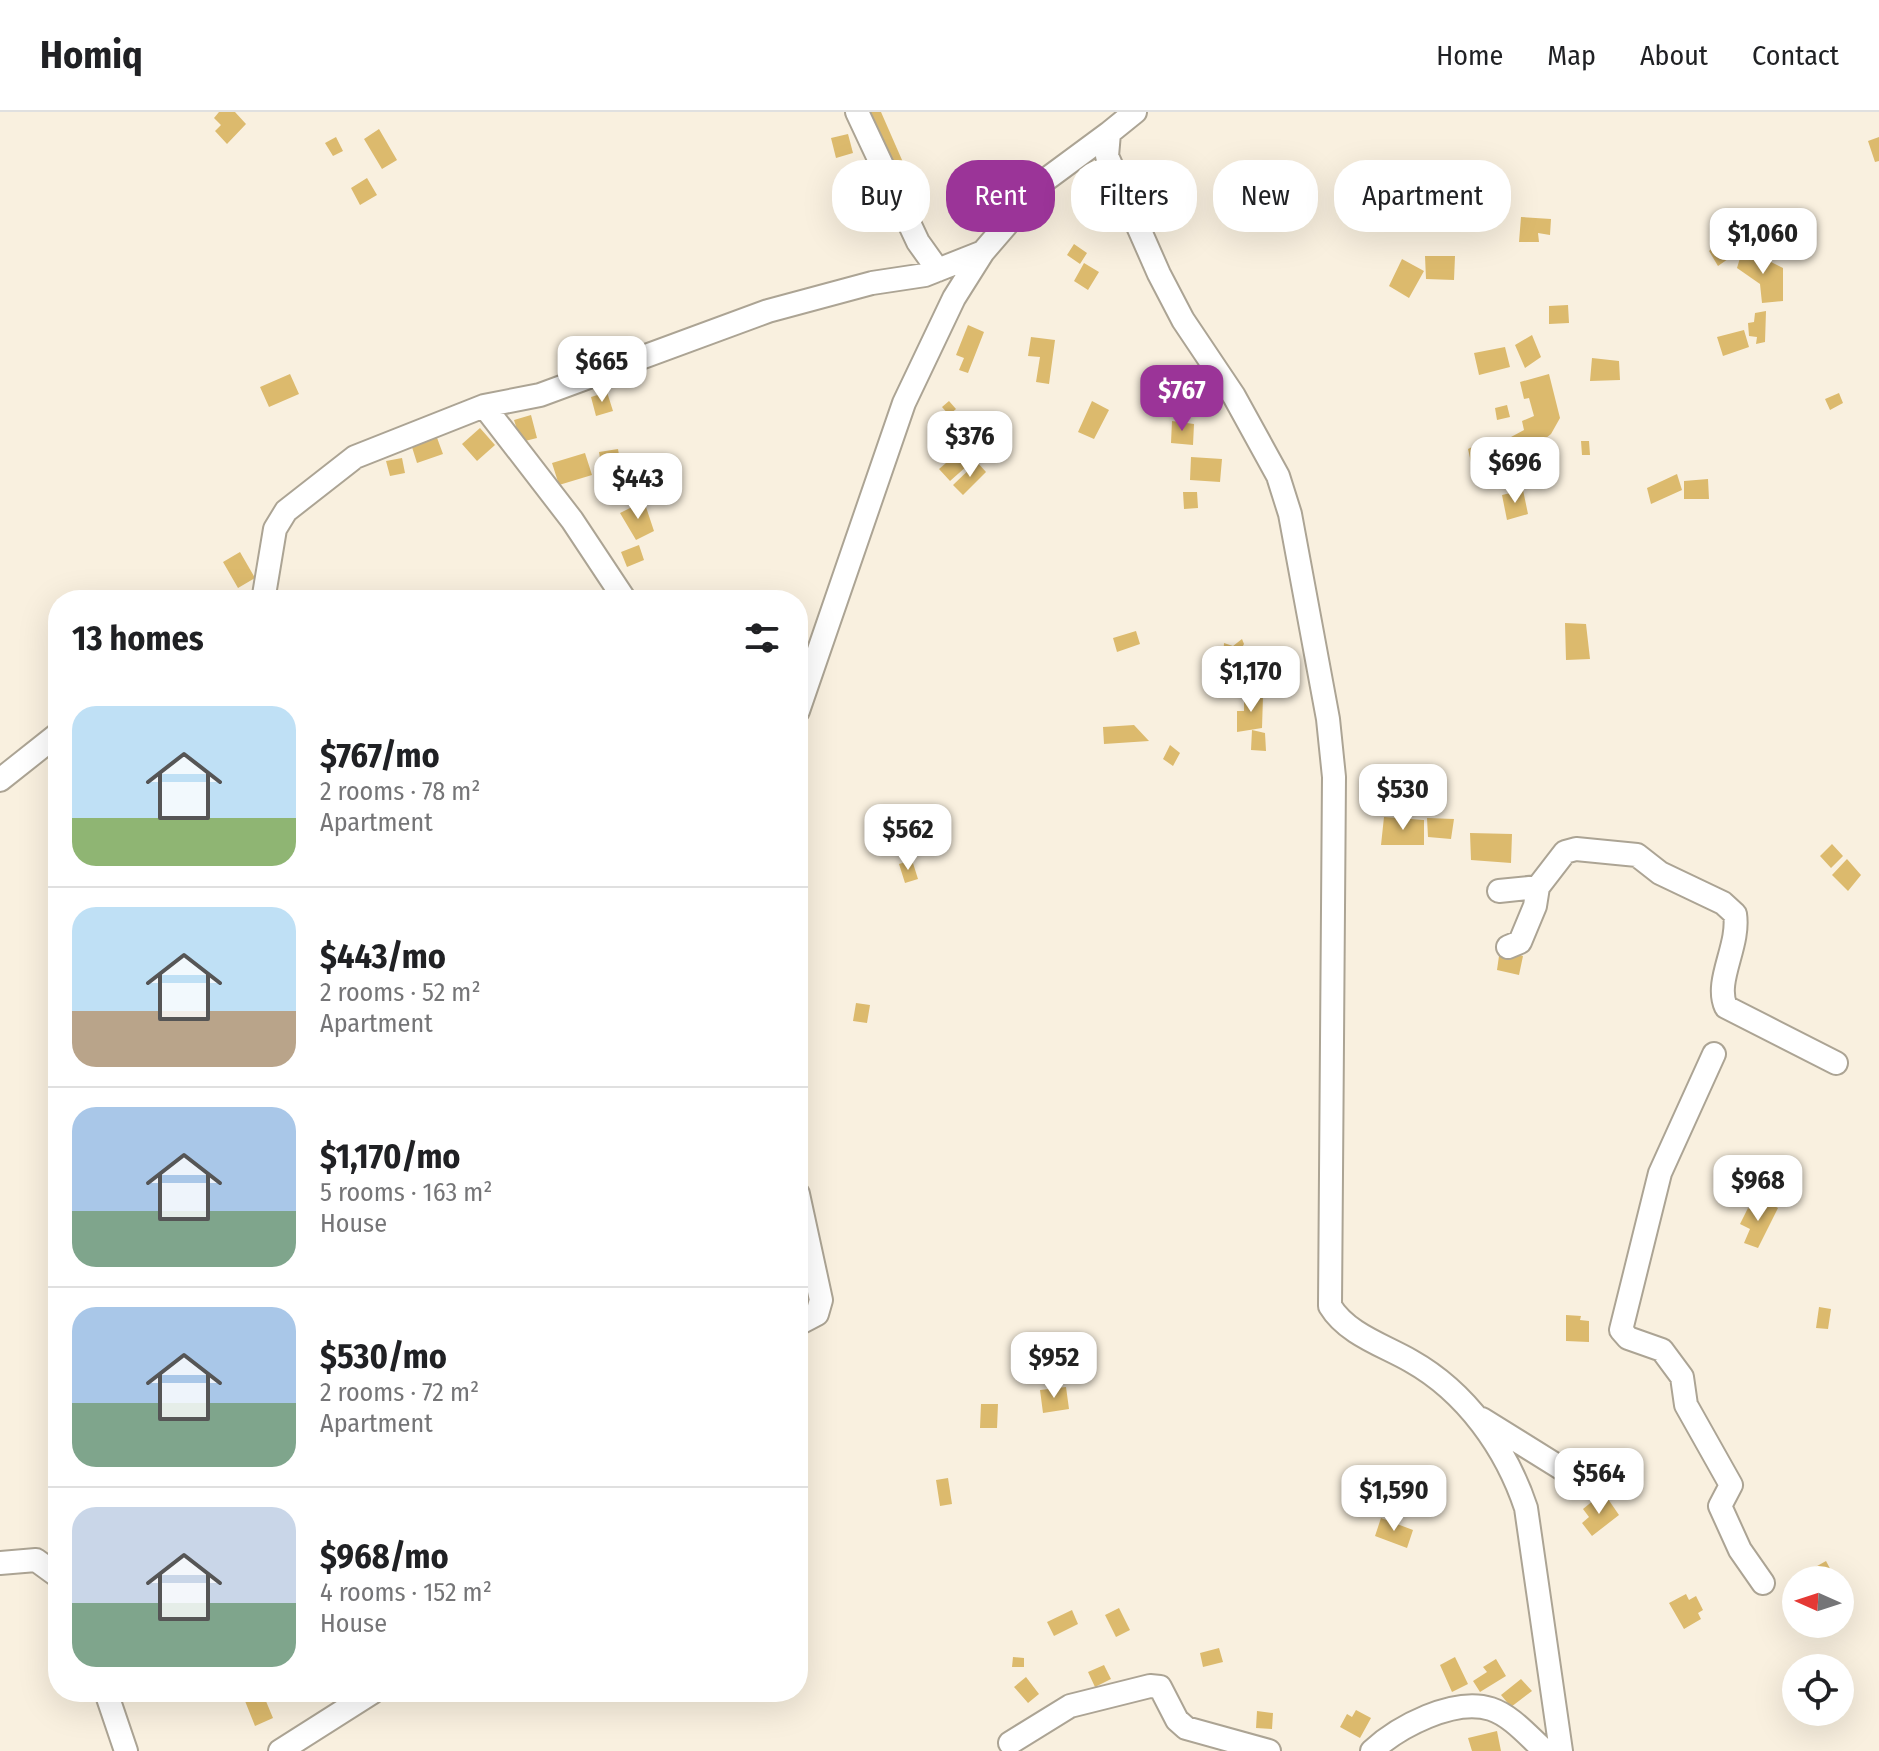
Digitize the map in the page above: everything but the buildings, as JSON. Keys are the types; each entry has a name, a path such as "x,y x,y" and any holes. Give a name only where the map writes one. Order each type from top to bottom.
{"street":[{"path":"857,112 918,242 938,270"},
{"path":"808,682 904,403 954,298 983,252 1044,181 1135,112"},
{"path":"1109,133 1106,148 1111,166 1159,274 1271,463 1290,514 1328,719 1334,777 1330,1306 1348,1326 1442,1380 1473,1414 1515,1476 1526,1508 1561,1751"},
{"path":"265,590 275,529 286,511 355,457 484,406 540,395 768,311 938,270 983,252"},
{"path":"484,406 572,520 618,590"},
{"path":"0,780 48,742"},
{"path":"1508,947 1520,942 1538,887 1565,852 1576,849 1637,855 1660,873 1723,903 1735,914 1737,924 1721,996 1726,1007 1836,1063"},
{"path":"1499,891 1538,887"},
{"path":"1714,1054 1660,1173 1621,1330 1628,1338 1662,1350 1682,1377 1686,1405 1731,1485 1720,1506 1740,1550 1763,1583"},
{"path":"808,1240 821,1300 817,1314 808,1319"},
{"path":"1473,1414 1572,1475"},
{"path":"0,1563 36,1560 48,1569"},
{"path":"1010,1743 1070,1706 1150,1686 1160,1687 1177,1720 1186,1728 1269,1751"},
{"path":"109,1702 126,1751"},
{"path":"280,1751 357,1702"},
{"path":"1372,1751 1425,1715 1481,1707 1494,1710 1516,1724 1545,1751"}]}
